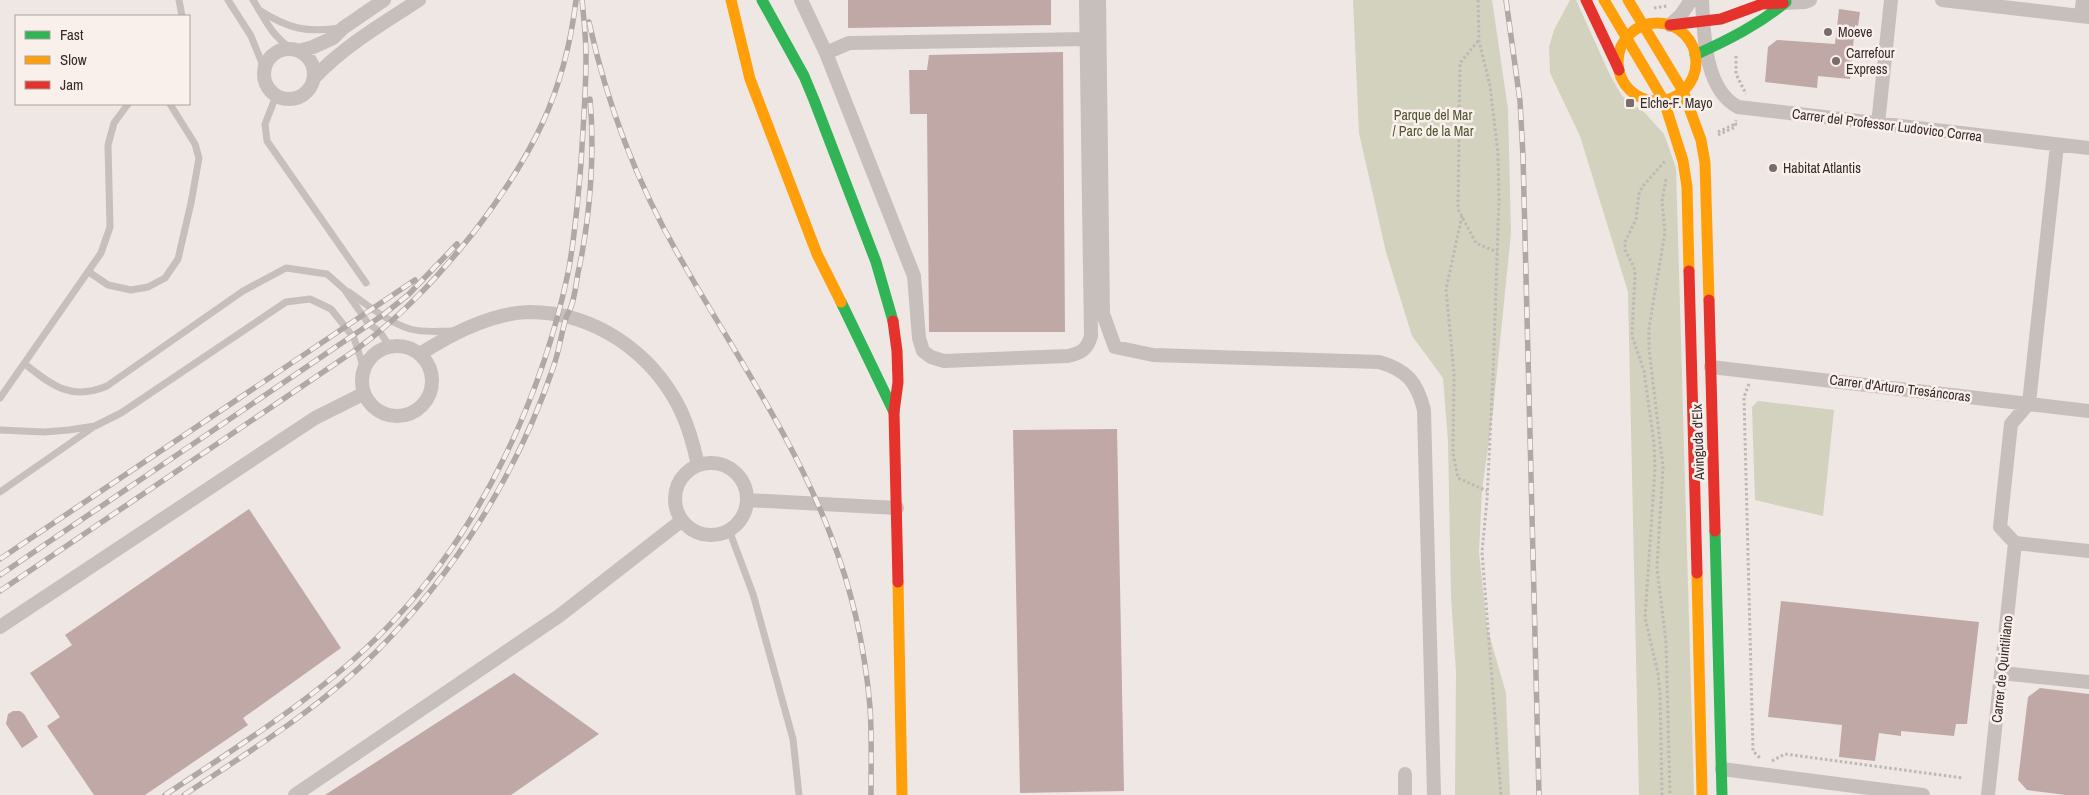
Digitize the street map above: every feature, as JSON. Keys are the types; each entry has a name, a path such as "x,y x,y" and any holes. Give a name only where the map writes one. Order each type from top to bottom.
{"street":[{"path":"384,0 343,28 333,38 313,47 295,50 284,49 271,56 264,68 266,84 276,96 284,99 300,97 307,93 314,78 330,61 418,0"},
{"path":"731,0 750,80 817,254 894,412"},
{"path":"762,0 770,21 804,76 874,258 887,298 895,332 899,370 898,393 894,412 902,795"},
{"path":"801,0 826,53 914,276 919,338 924,351 930,357 944,360 1068,356 1081,353 1088,345 1091,336 1086,0"},
{"path":"1099,0 1104,314 1116,347 1153,355 1379,362 1396,366 1410,377 1420,393 1424,410 1434,795"},
{"path":"1586,0 1628,88 1649,100 1664,100 1683,91 1691,81 1703,57 1768,17 1786,2"},
{"name":"Avinguda d'Elx","path":"1604,0 1664,100 1684,161 1687,187 1702,795"},
{"name":"Avinguda d'Elx","path":"1628,0 1683,91 1693,114 1705,162 1722,795"},
{"path":"1670,25 1681,15 1691,0"},
{"path":"1702,0 1704,22 1703,57"},
{"path":"1619,70 1619,53 1626,38 1643,25 1704,22 1729,17 1762,4 1806,2 1810,0"},
{"path":"1878,124 1891,0"},
{"path":"1942,0 2030,5 2085,17 2083,0"},
{"path":"1670,25 1687,36 1703,57"},
{"path":"826,53 850,43 1086,39"},
{"path":"295,50 306,55 311,62 314,78"},
{"name":"Carrer del Professor Ludovico Correa","path":"1703,57 1722,94 1729,102 1738,107 2089,148"},
{"path":"2057,145 2029,403 2011,424 2000,527 2015,543 2089,551"},
{"path":"420,354 463,330 500,317 529,312 566,317 588,324 613,335 634,348 654,368 669,388 682,412 698,465"},
{"path":"400,346 420,354 432,374 432,386 429,397 422,407 412,414 401,417 389,416 374,408 361,386 364,369 370,358 379,351 400,346"},
{"name":"Carrer d'Arturo Tresáncoras","path":"1711,367 2089,411"},
{"path":"0,627 315,418 364,394"},
{"path":"710,463 721,464 732,470 740,478 747,500 744,512 738,523 719,535 698,534 689,528 681,521 676,511 674,500 676,489 688,471 698,465 710,463"},
{"path":"747,500 897,508"},
{"path":"295,795 559,616 681,521"},
{"name":"Carrer de Quintiliano","path":"1988,795 2015,543"},
{"path":"2001,673 2089,682"},
{"path":"1722,769 1923,795"},
{"path":"1404,774 1405,795"}],"lane":[{"path":"179,0 182,15"},
{"path":"228,0 252,36 264,68"},
{"path":"253,0 266,24 277,39 295,50"},
{"path":"259,10 282,24 302,30 318,31 343,28"},
{"path":"276,96 265,124 268,141 366,283"},
{"path":"0,398 101,253 110,227 108,145 114,123 127,105"},
{"path":"89,272 108,285 131,290 148,287 165,278 178,259 199,158 195,144 171,105"},
{"path":"25,364 56,387 71,391 92,392 107,386 243,291 286,268 327,274 344,289 387,318 409,329 428,332 463,330"},
{"path":"344,289 368,323 380,332 390,347"},
{"path":"0,492 95,426 121,413 286,302 310,299 331,309 354,338 364,369"},
{"path":"0,430 44,432 95,426"},
{"path":"729,530 753,594 793,739 799,795"}],"path":[{"path":"1478,0 1479,40 1490,86 1498,153 1497,252 1487,491 1482,552 1501,795"},
{"path":"1647,7 1669,6"},
{"path":"1479,40 1460,63 1458,209 1476,243 1497,252"},
{"path":"1737,54 1735,59 1736,74 1746,97"},
{"path":"1736,124 1737,113"},
{"path":"1716,142 1715,134 1740,121"},
{"path":"1662,795 1658,673 1645,618 1655,469 1654,443 1644,371 1632,336 1635,275 1634,268 1625,250 1625,242 1636,219 1638,194 1666,160"},
{"path":"1668,173 1662,201 1665,232 1649,328 1649,350 1662,453 1658,568 1666,642 1670,795"},
{"path":"1462,216 1446,289 1454,374 1453,453 1458,478 1487,491"},
{"path":"1751,371 1750,381 1744,397 1753,751 1767,764 1785,754 1963,778"}],"green space":[{"name":"Parque del Mar / Parc de la Mar","path":"1353,0 1492,0 1508,109 1511,233 1493,411 1482,491 1479,552 1487,627 1506,693 1510,795 1455,795 1456,672 1451,596 1448,441 1443,378 1412,336 1386,252 1359,133"},
{"path":"1570,0 1576,0 1610,75 1622,96 1644,112 1664,134 1676,168 1694,795 1639,795 1628,292 1580,136 1550,73 1549,47 1554,30"},
{"path":"1758,401 1834,410 1823,516 1755,500 1752,407"}],"building":[{"path":"848,0 1051,0 1051,25 848,28"},
{"path":"1839,9 1860,12 1858,26 1855,25 1850,79 1818,76 1817,88 1765,82 1768,47 1777,40 1835,44"},
{"path":"1063,52 1065,332 929,332 927,114 910,114 909,70 927,70 929,55"},
{"path":"1117,429 1124,791 1020,793 1013,430"},
{"path":"249,509 341,648 243,718 248,725 145,795 94,795 47,726 60,717 30,673 72,645 65,635"},
{"path":"1781,601 1979,622 1967,724 1956,724 1954,736 1901,731 1901,736 1879,733 1875,761 1839,757 1842,725 1768,717"},
{"path":"514,673 599,734 511,795 325,795"},
{"path":"2040,688 2089,694 2089,795 2066,795 2027,790 2018,780 2028,697"},
{"path":"13,711 20,711 24,714 38,737 22,748 6,724 8,714"}],"railway":[{"path":"0,591 357,349 390,323 419,295 474,232 494,205 528,151 554,95 571,34 576,0"},
{"path":"165,795 287,713 344,668 371,643 397,617 428,581 482,500 505,456 525,411 557,319 568,273 579,191 585,97 586,50 582,0"},
{"path":"1506,0 1520,101 1523,156 1539,795"},
{"path":"589,22 614,113 650,200 679,256 799,463 831,536 851,599 868,685 871,729 871,795"},
{"path":"184,795 308,710 332,692 376,652 432,589 481,520 502,484 538,407 555,362 566,318 574,299 586,231 592,164 590,99"},
{"path":"0,575 383,315 409,294 457,244"},
{"path":"0,559 415,280"}],"traffic: fast":[{"path":"762,0 804,76 814,100 876,262 893,321"},
{"path":"1695,55 1742,32 1786,2"},
{"path":"841,302 894,412"},
{"path":"1715,531 1722,795"}],"traffic: slow":[{"path":"731,0 750,79 817,254 841,302"},
{"path":"1604,0 1664,101 1683,161 1687,187 1689,271"},
{"path":"1628,0 1683,91 1701,140 1705,163 1709,300"},
{"path":"1657,23 1672,26 1689,40 1693,47 1696,62 1693,77 1679,94 1672,98 1657,101 1642,98 1625,84 1621,77 1618,62 1621,47 1635,30 1642,26 1657,23"},
{"path":"1697,573 1702,795"},
{"path":"898,582 902,795"}],"traffic: jam":[{"path":"1586,0 1619,70"},
{"path":"1670,25 1721,19 1762,4 1783,3"},
{"path":"1689,271 1697,573"},
{"path":"1709,300 1715,531"},
{"path":"893,321 897,351 898,382 894,412 898,582"}],"place":[{"name":"Moeve","path":"1828,32"},
{"name":"Carrefour Express","path":"1836,61"},
{"name":"Elche-F. Mayo","path":"1630,103"},
{"name":"Habitat Atlantis","path":"1773,168"}]}
